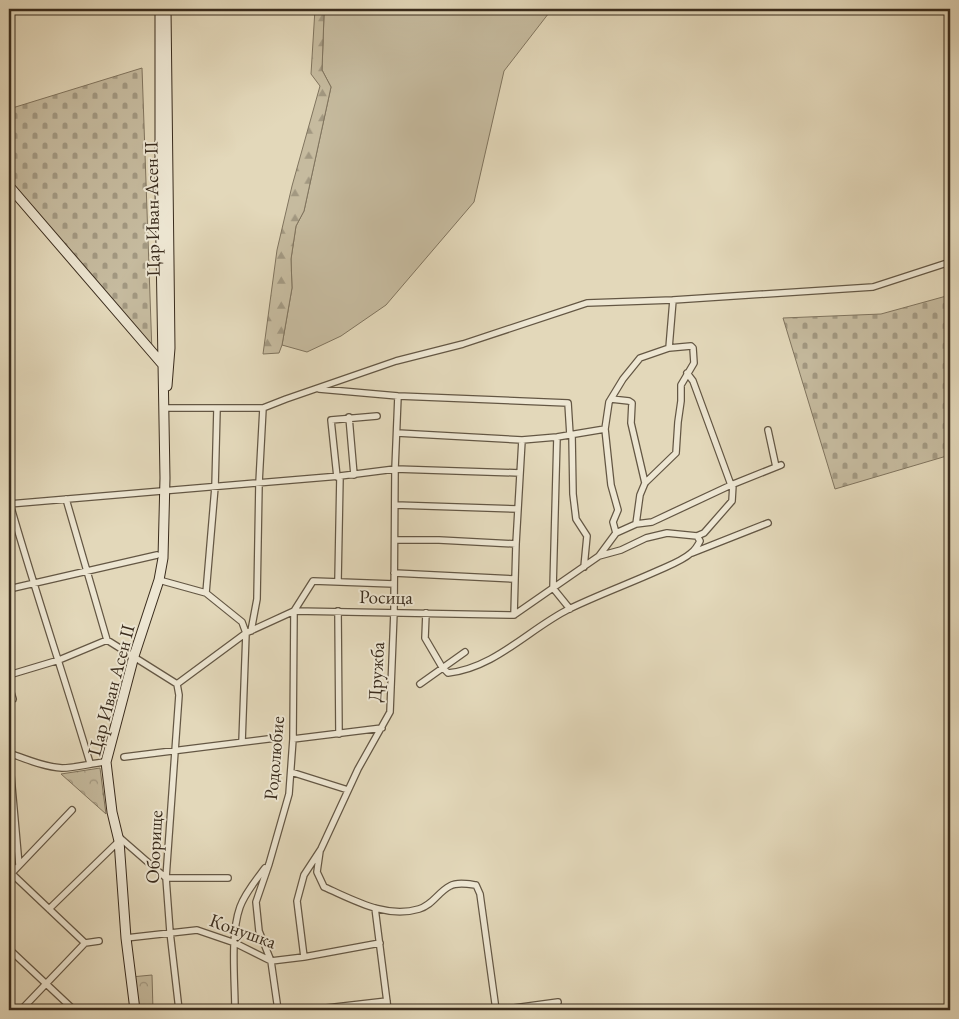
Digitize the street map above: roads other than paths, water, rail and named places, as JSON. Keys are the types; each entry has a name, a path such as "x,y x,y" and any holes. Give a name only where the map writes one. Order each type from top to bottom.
{"street":[{"name":"Цар Иван Асен II","path":"135,1010 126,938 119,839 112,812 106,762 134,656 159,580 163,558 164,408 160,9"},
{"name":"Цар Иван Асен II","path":"164,408 170,348 166,9"},
{"path":"9,186 169,373"},
{"path":"164,408 263,408 396,361 464,344 587,303 673,300 873,287 950,262"},
{"path":"669,348 673,300"},
{"path":"616,534 613,522 618,510 610,480 605,429 611,399 637,360 669,348 690,346 694,360 681,385 676,453 645,483 640,495 636,524"},
{"path":"687,373 693,381 732,485 732,501 699,538 692,553"},
{"path":"317,389 398,396 568,403 574,503 577,523 587,536 584,567"},
{"name":"Дружба","path":"304,957 296,901 304,875 321,849 358,769 390,712 398,396"},
{"path":"611,399 632,403 632,424 645,483"},
{"path":"242,742 249,632 257,599 259,483 263,408"},
{"path":"206,593 215,488 217,409"},
{"path":"338,581 339,477 331,420 377,416"},
{"path":"349,417 354,474"},
{"path":"397,433 522,440 557,437 605,429"},
{"path":"514,614 599,556 616,534 636,524 652,522 778,466 768,430"},
{"path":"557,437 552,588 570,609"},
{"path":"514,614 514,578 522,440"},
{"path":"90,763 9,504 339,477 395,469 520,473"},
{"path":"66,499 107,640 177,684"},
{"path":"395,505 518,509"},
{"path":"426,613 425,638 442,667 448,673 455,672 485,661 523,640 550,619 570,609 667,567 692,553 768,523"},
{"path":"599,556 621,550 646,538 667,533 699,538 709,546"},
{"path":"395,540 516,544"},
{"path":"9,589 157,555"},
{"path":"394,573 514,578"},
{"path":"159,580 206,593 242,622 249,632"},
{"path":"294,611 313,581 394,584"},
{"name":"Росица","path":"177,684 249,632 294,611 514,614"},
{"name":"Родолюбие","path":"278,1010 271,960 259,931 256,902 269,864 288,794 291,772 294,611"},
{"path":"338,611 339,734"},
{"path":"9,675 59,660 107,640"},
{"path":"420,684 465,652"},
{"name":"Оборище","path":"177,684 179,695 166,878 179,1010"},
{"path":"9,686 13,699"},
{"path":"293,739 382,728"},
{"path":"124,757 276,738"},
{"path":"19,865 9,753 50,767 65,768 106,762"},
{"path":"291,772 348,790"},
{"path":"72,810 10,873 85,942"},
{"path":"49,909 119,839 166,878 228,878"},
{"path":"321,849 317,872 324,887 369,907 392,912 420,909 434,902 450,886 476,885 480,894 498,1010 558,1002"},
{"path":"234,1010 236,923 240,906 251,887 269,864"},
{"path":"375,908 388,1010"},
{"name":"Конушка","path":"126,938 197,930 235,943 271,960 304,957 380,943"},
{"path":"21,1010 85,942 99,941"},
{"path":"9,949 74,1010"},
{"path":"309,1010 387,1001"}]}
